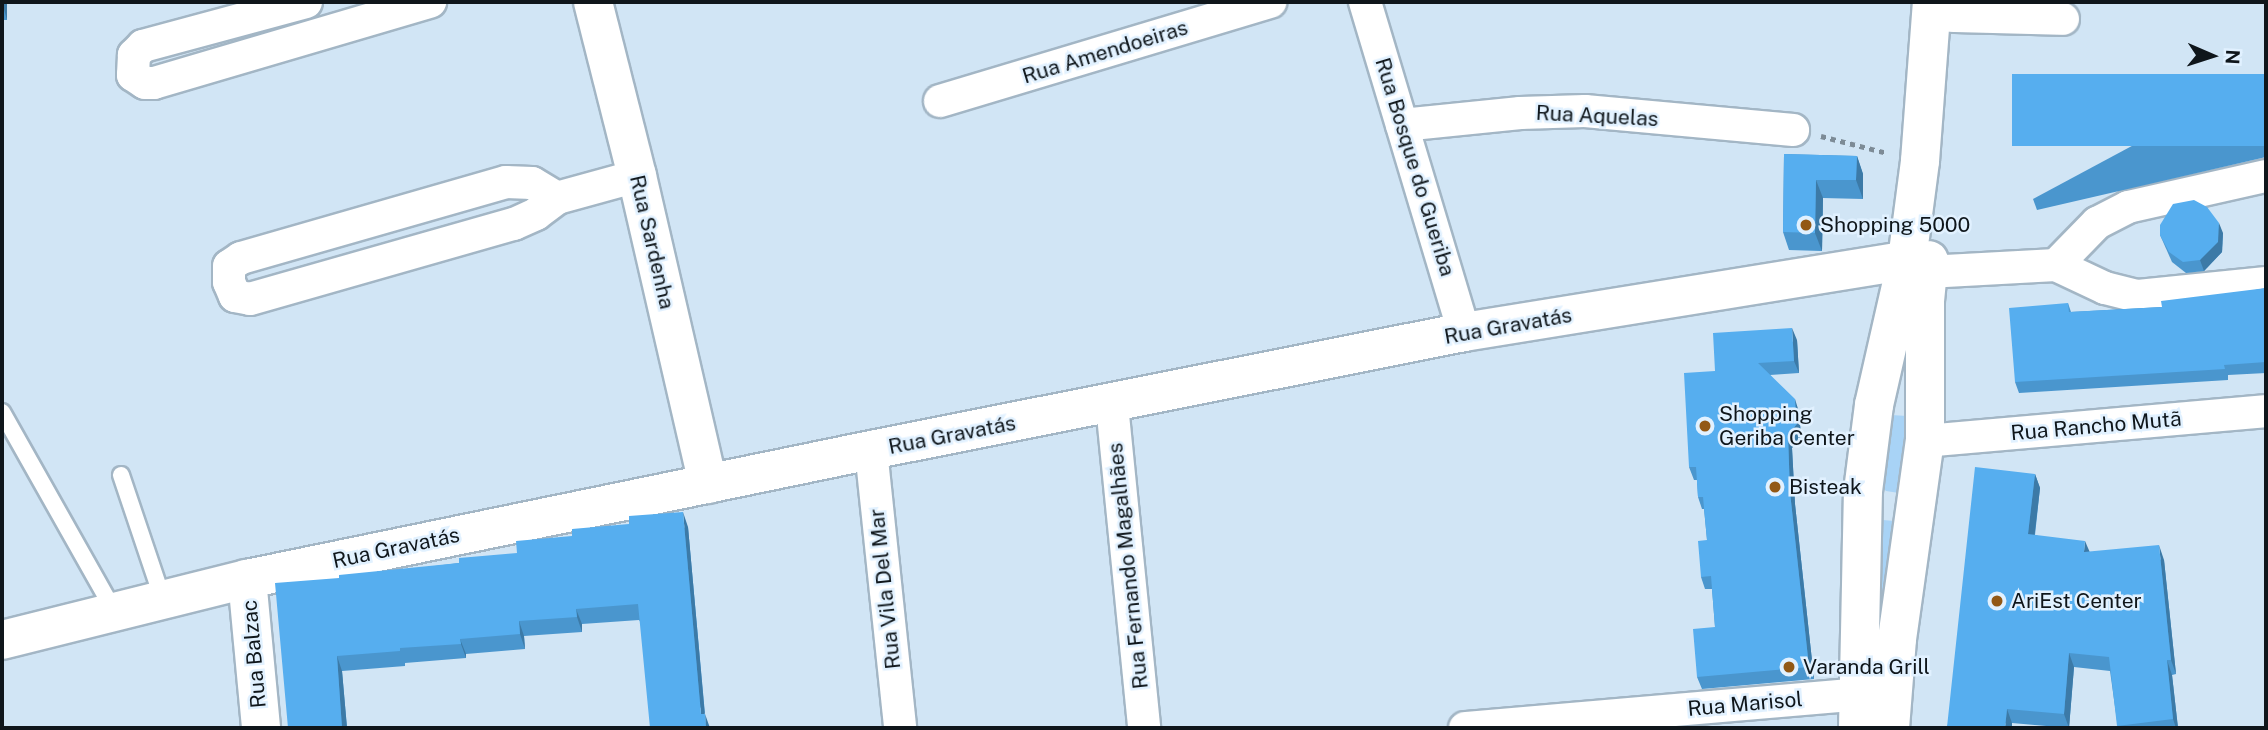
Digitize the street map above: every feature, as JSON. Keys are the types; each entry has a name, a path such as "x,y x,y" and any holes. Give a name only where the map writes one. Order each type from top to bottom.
{"street":[{"path":"306,2 143,46 134,55 133,75 145,83 154,83 430,2"},
{"name":"Rua Sardenha","path":"593,2 637,176 708,484"},
{"name":"Rua Amendoeiras","path":"940,102 1270,2"},
{"name":"Rua Bosque do Gueriba","path":"1366,2 1464,332"},
{"path":"1945,7 2063,19"},
{"path":"1890,728 1897,639 1919,500 1925,426 1917,266 1920,161 1945,7"},
{"path":"1858,711 1863,491 1874,405 1917,266 1945,7"},
{"name":"Rua Aquelas","path":"1402,125 1520,113 1585,111 1793,130"},
{"path":"557,198 531,183 506,182 241,258 229,266 229,282 235,296 250,299 514,224 536,214 557,198 637,176"},
{"path":"2056,265 2097,223 2128,207 2266,176"},
{"path":"1917,266 2056,265 2105,288 2138,296 2266,283"},
{"name":"Rua Gravatás","path":"2,640 247,579 870,450 1112,405 1464,332 1917,266"},
{"path":"1874,405 1887,398 1900,397 1925,426"},
{"name":"Rua Fernando Magalhães","path":"1112,405 1144,728"},
{"name":"Rua Rancho Mutã","path":"1925,426 2266,411"},
{"name":"Rua Vila Del Mar","path":"870,450 900,728"},
{"path":"1863,491 1879,505 1892,508 1919,500"},
{"name":"Rua Balzac","path":"247,579 261,728"},
{"name":"Rua Marisol","path":"1465,728 1858,711"}],"lane":[{"path":"2,412 115,612"},
{"path":"121,475 163,600"}],"path":[{"path":"1793,130 1920,161"}],"shaded area":[{"path":"1891,415 1907,416 1915,441 1899,493 1886,491 1873,478"},
{"path":"1871,519 1906,522 1878,608"}],"building":[{"path":"2012,74 2266,74 2266,146 2012,146"},
{"path":"1784,154 1857,156 1856,180 1816,180 1815,233 1783,232"},
{"path":"2194,200 2207,207 2219,223 2218,242 2200,260 2183,262 2169,252 2160,235 2160,225 2173,204"},
{"path":"2266,288 2266,362 2224,365 2225,369 2015,382 2009,308 2068,303 2069,312 2162,307 2161,301"},
{"path":"1792,328 1794,361 1758,363 1795,399 1797,424 1788,435 1790,492 1809,667 1697,677 1693,629 1715,627 1711,576 1701,577 1698,541 1707,540 1703,497 1698,497 1696,467 1689,467 1684,373 1715,371 1713,333"},
{"path":"1975,467 2035,474 2028,534 2085,541 2084,552 2159,545 2171,660 2167,660 2173,719 2117,726 2109,657 2069,653 2064,714 2007,709 2005,728 1941,728 1947,727"},
{"path":"683,512 701,714 705,714 706,728 650,728 638,604 576,609 577,617 519,621 520,634 460,639 461,644 337,656 342,728 288,728 275,583 339,578 339,575 459,563 459,558 517,553 516,541 572,536 572,529 629,524 629,516"}],"place":[{"name":"Shopping 5000","path":"1806,225"},
{"name":"Shopping Geriba Center","path":"1705,426"},
{"name":"Bisteak","path":"1775,487"},
{"name":"AriEst Center","path":"1997,601"},
{"name":"Varanda Grill","path":"1789,667"}]}
